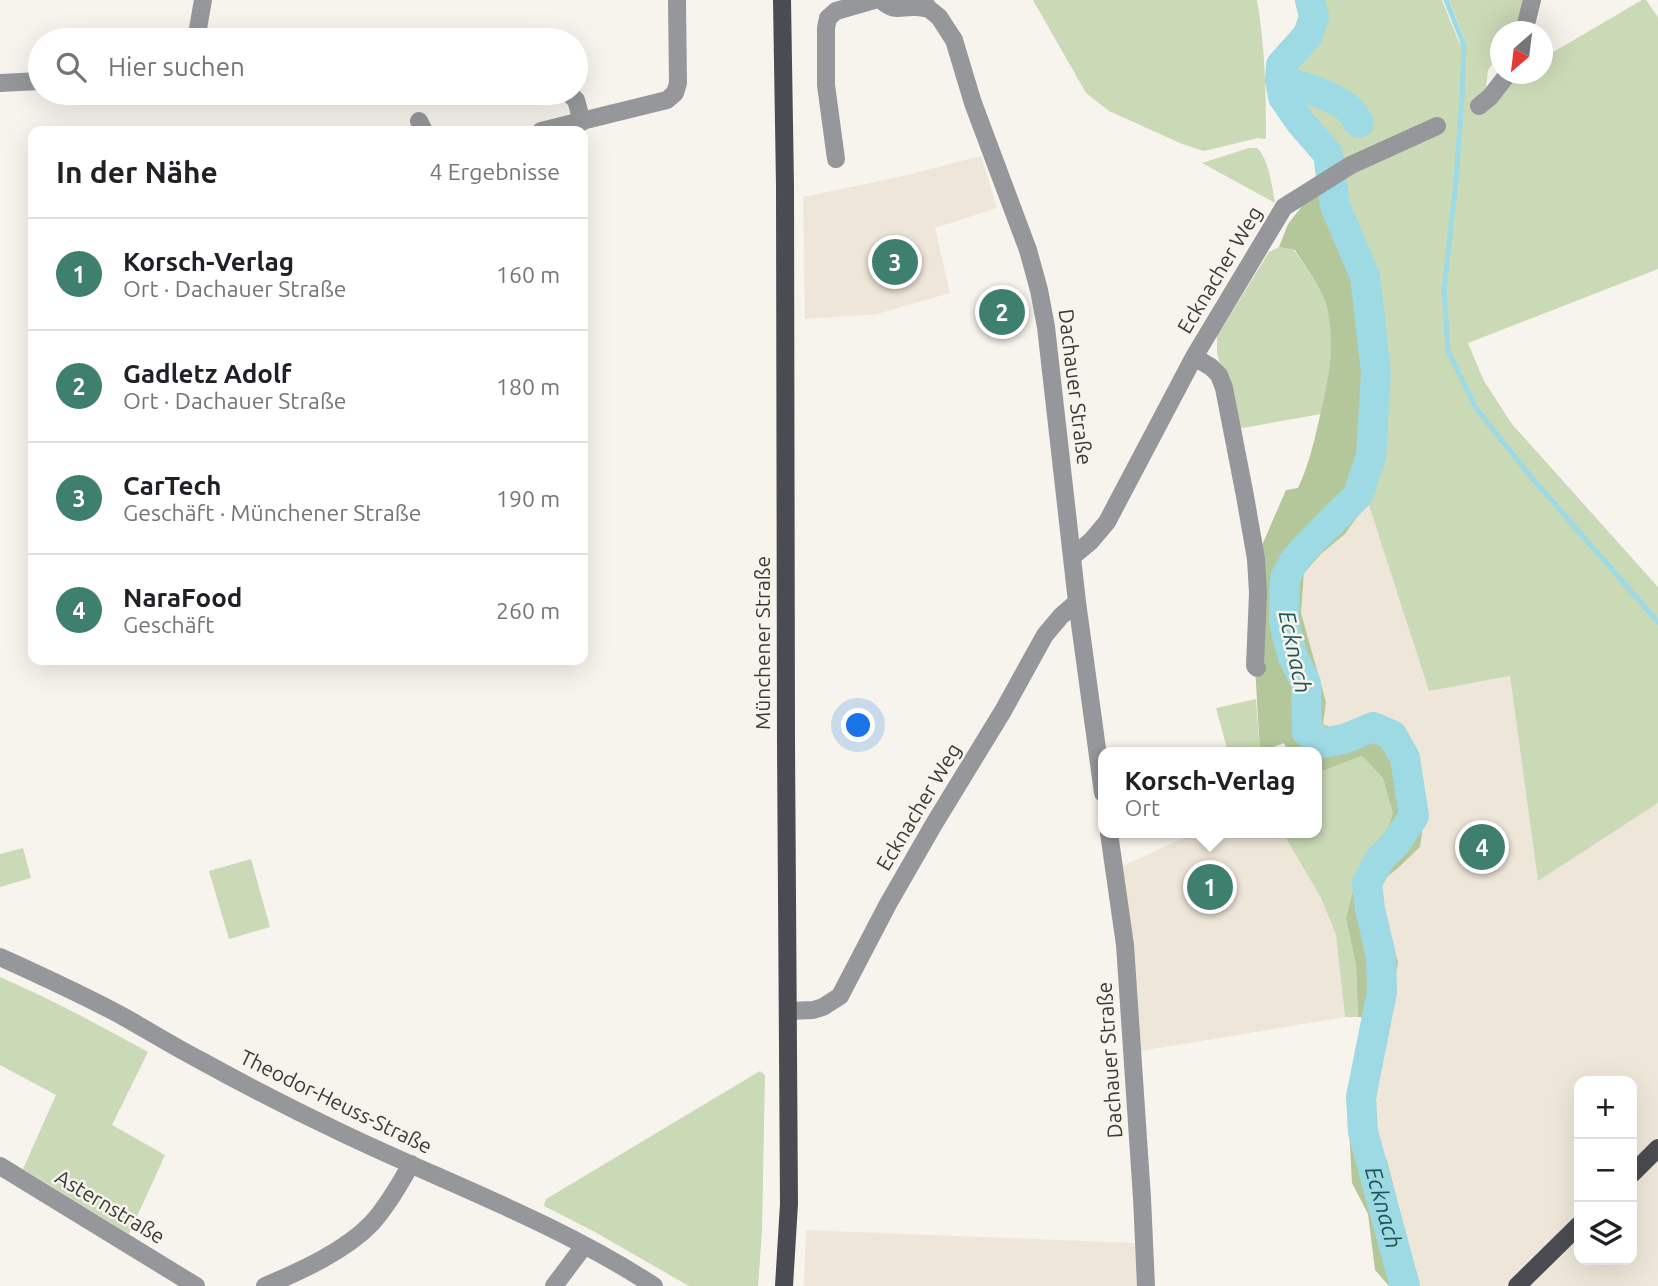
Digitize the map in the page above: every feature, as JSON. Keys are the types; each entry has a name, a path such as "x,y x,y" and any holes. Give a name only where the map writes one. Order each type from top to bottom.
{"main road":[{"name":"Münchener Straße","path":"782,0 789,1204 784,1286"},
{"path":"1637,1169 1658,1148"},
{"path":"1517,1286 1574,1230"}],"street":[{"path":"198,28 202,0"},
{"path":"564,126 667,100 675,93 678,83 677,0"},
{"path":"836,159 826,85 828,18 836,11 874,0"},
{"name":"Dachauer Straße","path":"881,0 889,7 902,9 926,5 939,17 954,40 973,103 1028,250 1039,290 1047,341 1098,756"},
{"path":"1527,21 1532,0"},
{"path":"0,83 28,82"},
{"path":"1479,106 1501,84"},
{"path":"577,105 582,122"},
{"name":"Ecknacher Weg","path":"1073,556 1091,541 1107,522 1194,357 1284,207 1351,165 1437,126"},
{"name":"Ecknacher Weg","path":"1194,357 1219,375 1224,388 1256,559 1257,668"},
{"name":"Ecknacher Weg","path":"788,1011 813,1010 840,996 894,894 1045,635 1061,615 1077,602"},
{"name":"Dachauer Straße","path":"1110,838 1125,945 1146,1286"},
{"name":"Theodor-Heuss-Straße","path":"0,957 123,1017 282,1104 531,1218 654,1286"},
{"path":"265,1286 298,1273 327,1257 371,1224 396,1191 411,1164"},
{"name":"Asternstraße","path":"0,1166 195,1286"},
{"path":"555,1286 584,1246"}],"shaded area":[{"path":"981,156 997,208 935,228 950,293 877,314 805,319 803,197 908,175"},
{"path":"1369,501 1429,691 1510,676 1538,880 1658,803 1658,1286 1419,1286 1387,1160 1370,1137 1398,962 1384,916 1376,901 1379,882 1420,847 1417,775 1408,747 1395,721 1367,717 1336,730 1322,724 1326,702 1301,613 1304,573 1345,534"},
{"path":"1184,838 1286,838 1321,898 1336,935 1345,1017 1141,1051 1120,867"},
{"path":"806,1230 1134,1243 1139,1286 804,1286"}],"green space":[{"path":"1033,0 1257,0 1262,34 1266,139 1258,138 1204,151 1109,111 1086,93"},
{"path":"1321,0 1442,0 1459,42 1466,48 1449,0 1527,0 1520,21 1490,21 1490,67 1486,89 1495,84 1553,84 1553,52 1642,0 1646,0 1658,17 1658,269 1468,343 1484,381 1512,424 1658,587 1658,803 1538,881 1510,676 1429,691 1368,502 1374,471 1380,367 1370,275 1341,178 1421,139 1399,134 1341,161 1333,145 1306,119 1292,100 1298,89 1343,114 1357,133 1366,135 1368,125 1354,105 1340,92 1318,88 1297,77 1289,69 1293,61 1319,35"},
{"path":"1249,148 1257,148 1264,159 1275,203 1202,163"},
{"path":"1341,178 1370,275 1380,367 1373,476 1368,502 1345,534 1304,573 1301,613 1326,702 1323,724 1336,730 1367,717 1395,721 1417,775 1424,819 1420,847 1379,883 1376,901 1384,916 1398,962 1370,1137 1387,1160 1419,1286 1389,1286 1375,1270 1368,1214 1352,1183 1349,1128 1353,1094 1372,1017 1358,1017 1356,966 1346,918 1364,856 1388,828 1393,813 1383,778 1362,756 1325,770 1322,770 1322,747 1286,747 1284,743 1273,747 1260,747 1255,666 1256,559 1286,490 1298,488 1305,471 1313,447 1330,364 1330,322 1321,292 1295,250 1279,247 1288,224 1307,200"},
{"path":"1279,247 1294,250 1327,306 1331,346 1321,414 1237,429 1217,353 1217,336 1269,252"},
{"path":"1256,699 1260,747 1227,747 1216,708"},
{"path":"1362,756 1383,778 1394,813 1388,828 1364,856 1346,918 1356,966 1358,1017 1345,1017 1336,935 1321,898 1286,838 1322,838 1322,770"},
{"path":"23,848 31,878 0,887 0,854"},
{"path":"251,859 270,927 229,939 209,871"},
{"path":"0,977 56,1003 148,1052 112,1125 165,1155 129,1234 23,1169 56,1095 0,1065"},
{"path":"760,1071 765,1075 762,1231 758,1286 689,1286 544,1206 546,1199"}],"waterway":[{"name":"Ecknach","path":"1310,0 1314,17 1308,35 1281,65 1283,97 1328,154 1335,206 1365,276 1376,373 1371,456 1358,495 1294,561 1285,578 1284,622 1292,655 1306,683 1307,732 1322,743 1344,739 1373,727 1392,735 1405,758 1414,816 1395,844 1380,859 1367,883 1381,956 1382,992 1361,1097 1363,1132 1405,1286"},
{"path":"1446,0 1464,45 1456,181 1444,290 1448,351 1476,408 1526,471 1658,622"},
{"name":"Ecknach","path":"1280,80 1335,100 1349,109 1359,123"}],"place":[{"name":"CarTech","path":"895,262"},
{"name":"Gadletz Adolf","path":"1002,312"},
{"name":"NaraFood","path":"1482,847"},
{"name":"Korsch-Verlag","path":"1210,887"}]}
